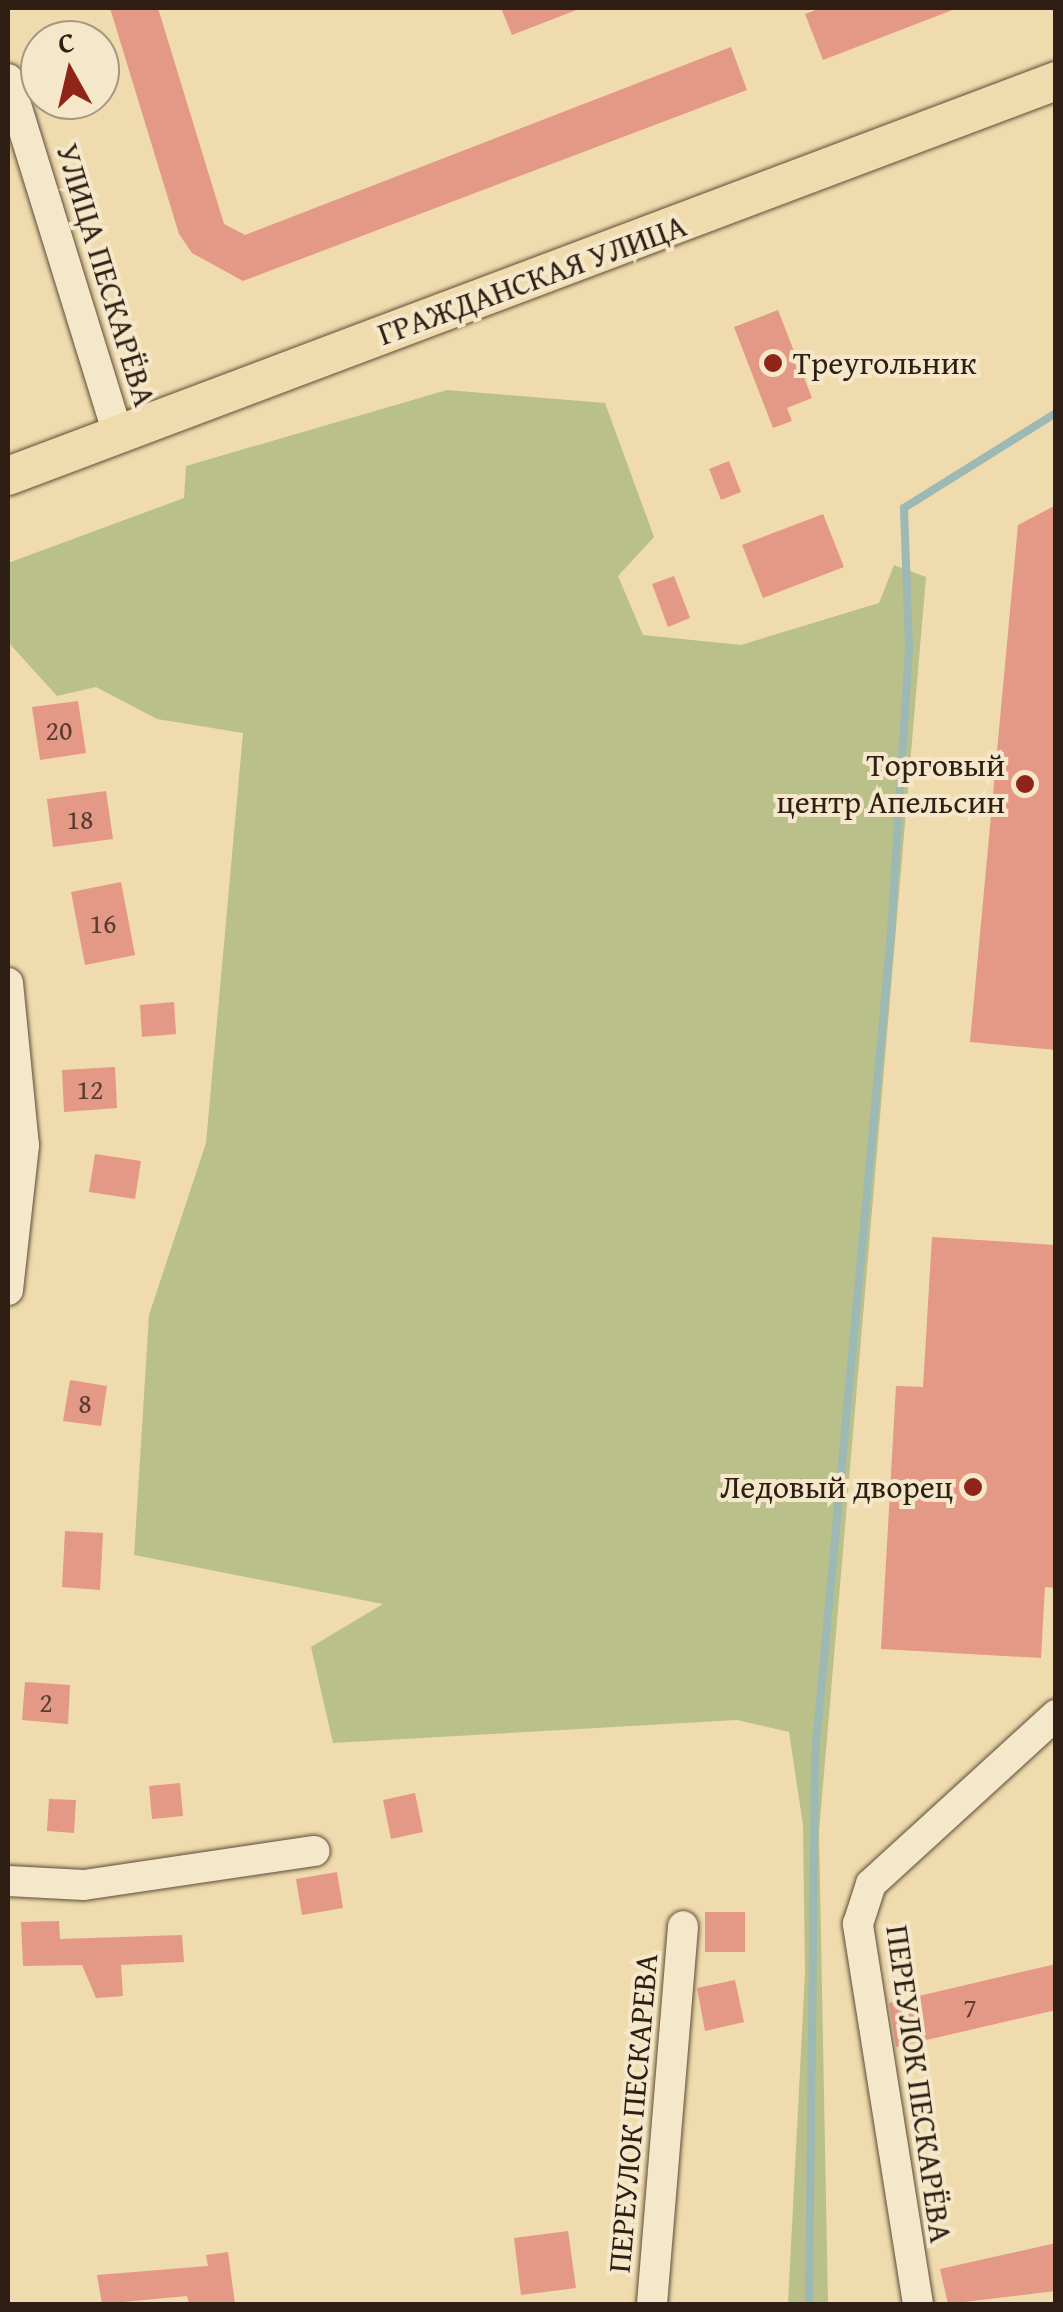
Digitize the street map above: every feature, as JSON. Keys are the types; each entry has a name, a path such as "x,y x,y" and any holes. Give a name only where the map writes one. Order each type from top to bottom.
{"main road":[{"name":"ГРАЖДАНСКАЯ УЛИЦА","path":"8,476 1056,81"}],"street":[{"name":"УЛИЦА ПЕСКАРЁВА","path":"8,79 118,434"},
{"path":"8,983 24,1145 8,1290"},
{"name":"ПЕРЕУЛОК ПЕСКАРЁВА","path":"918,2304 858,1924 871,1884 1056,1715"},
{"path":"8,1880 84,1885 314,1851"},
{"name":"ПЕРЕУЛОК ПЕСКАРЕВА","path":"652,2304 683,1926"}],"green space":[{"path":"447,390 605,403 654,537 618,576 643,635 741,645 879,603 894,565 926,577 819,1832 828,2304 788,2304 805,1973 803,1825 789,1732 737,1720 333,1743 311,1647 383,1604 134,1555 149,1315 206,1143 243,733 157,719 96,687 57,696 8,642 8,563 184,498 186,466"}],"building":[{"path":"110,8 158,8 224,224 245,235 731,47 747,90 243,281 192,253 179,234 120,41 120,20 114,20"},
{"path":"501,8 578,8 579,9 512,35"},
{"path":"821,8 955,9 823,60 805,14"},
{"name":"Треугольник","path":"778,310 812,398 787,408 792,421 773,428 734,327"},
{"path":"729,461 741,492 721,500 709,469"},
{"name":"Торговый центр Апельсин","path":"1056,505 1056,1050 970,1042 1018,525"},
{"path":"823,514 844,567 763,598 742,545"},
{"path":"674,576 690,618 668,627 652,584"},
{"path":"78,701 86,753 40,760 32,707"},
{"path":"106,791 113,839 53,847 47,799"},
{"path":"121,882 135,955 85,965 71,892"},
{"path":"174,1002 176,1034 142,1037 140,1005"},
{"path":"115,1067 117,1108 64,1112 62,1070"},
{"path":"95,1154 141,1161 135,1199 89,1192"},
{"name":"Ледовый дворец","path":"932,1237 1056,1245 1056,1588 1045,1587 1041,1658 881,1649 896,1386 923,1387"},
{"path":"70,1380 107,1386 101,1426 63,1421"},
{"path":"65,1531 103,1533 100,1590 62,1587"},
{"path":"25,1682 70,1685 68,1724 22,1720"},
{"path":"180,1783 183,1816 152,1819 149,1786"},
{"path":"415,1793 423,1832 391,1839 383,1800"},
{"path":"49,1799 76,1800 74,1833 47,1831"},
{"path":"337,1872 343,1908 302,1915 296,1879"},
{"path":"705,1912 745,1912 745,1952 705,1952"},
{"path":"59,1921 60,1939 182,1935 184,1962 121,1965 123,1996 96,1998 82,1965 23,1966 21,1922"},
{"path":"1056,1964 1056,2010 896,2047 889,2003"},
{"path":"735,1980 744,2022 705,2031 697,1988"},
{"path":"568,2231 576,2288 521,2295 514,2238"},
{"path":"1056,2243 1056,2291 948,2304 940,2269"},
{"path":"228,2252 235,2304 189,2304 187,2296 102,2304 97,2275 208,2266 206,2255"}],"waterway":[{"path":"809,2304 815,1755 891,933 909,646 904,508 1056,413"}],"place":[{"name":"Треугольник","path":"773,363"},
{"name":"Торговый центр Апельсин","path":"1025,784"},
{"name":"Ледовый дворец","path":"973,1487"}]}
